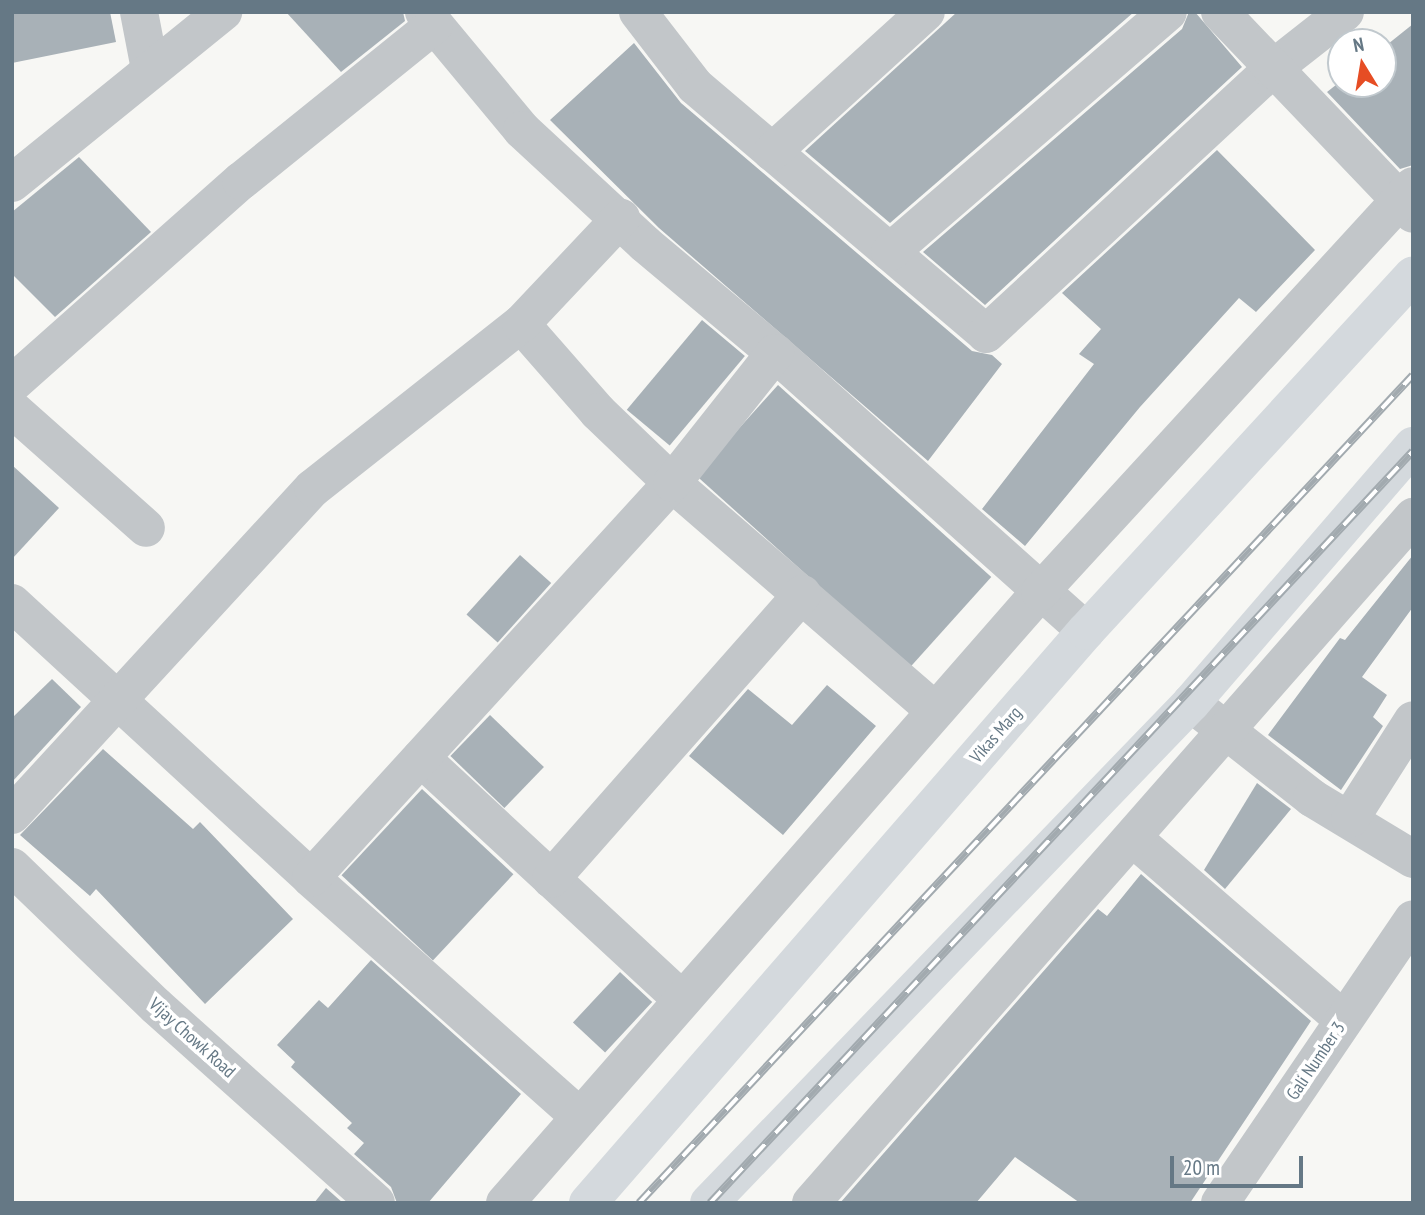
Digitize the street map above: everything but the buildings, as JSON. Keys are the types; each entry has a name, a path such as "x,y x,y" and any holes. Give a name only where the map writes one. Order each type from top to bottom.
{"main road":[{"name":"Vikas Marg","path":"588,1203 1086,631 1413,276"},
{"path":"709,1203 1191,703 1413,446"}],"street":[{"path":"139,12 149,69"},
{"path":"12,183 149,69 223,12"},
{"path":"638,12 695,86 986,334 1271,70 1345,12"},
{"path":"772,152 926,12"},
{"path":"890,252 1168,12"},
{"path":"505,1203 1040,592 1408,200 1271,70 1220,12"},
{"path":"12,384 430,18 522,130 621,218 645,244 775,353 1086,631"},
{"path":"12,815 120,702 313,488 521,324 621,218"},
{"path":"521,324 598,412 672,483 934,710"},
{"path":"311,878 672,483 775,353"},
{"path":"12,409 146,528"},
{"path":"811,1203 1409,530"},
{"path":"551,879 802,594"},
{"path":"12,603 311,878 580,1117"},
{"path":"1191,703 1312,798 1413,859"},
{"path":"1350,819 1413,720"},
{"path":"421,758 682,1000"},
{"path":"1134,839 1344,1020"},
{"name":"Vijay Chowk Road","path":"12,867 156,1006 376,1203"},
{"name":"Gali Number 3","path":"1220,1203 1413,919"}],"railway":[{"path":"639,1203 1413,375"},
{"path":"710,1203 1413,451"}]}
